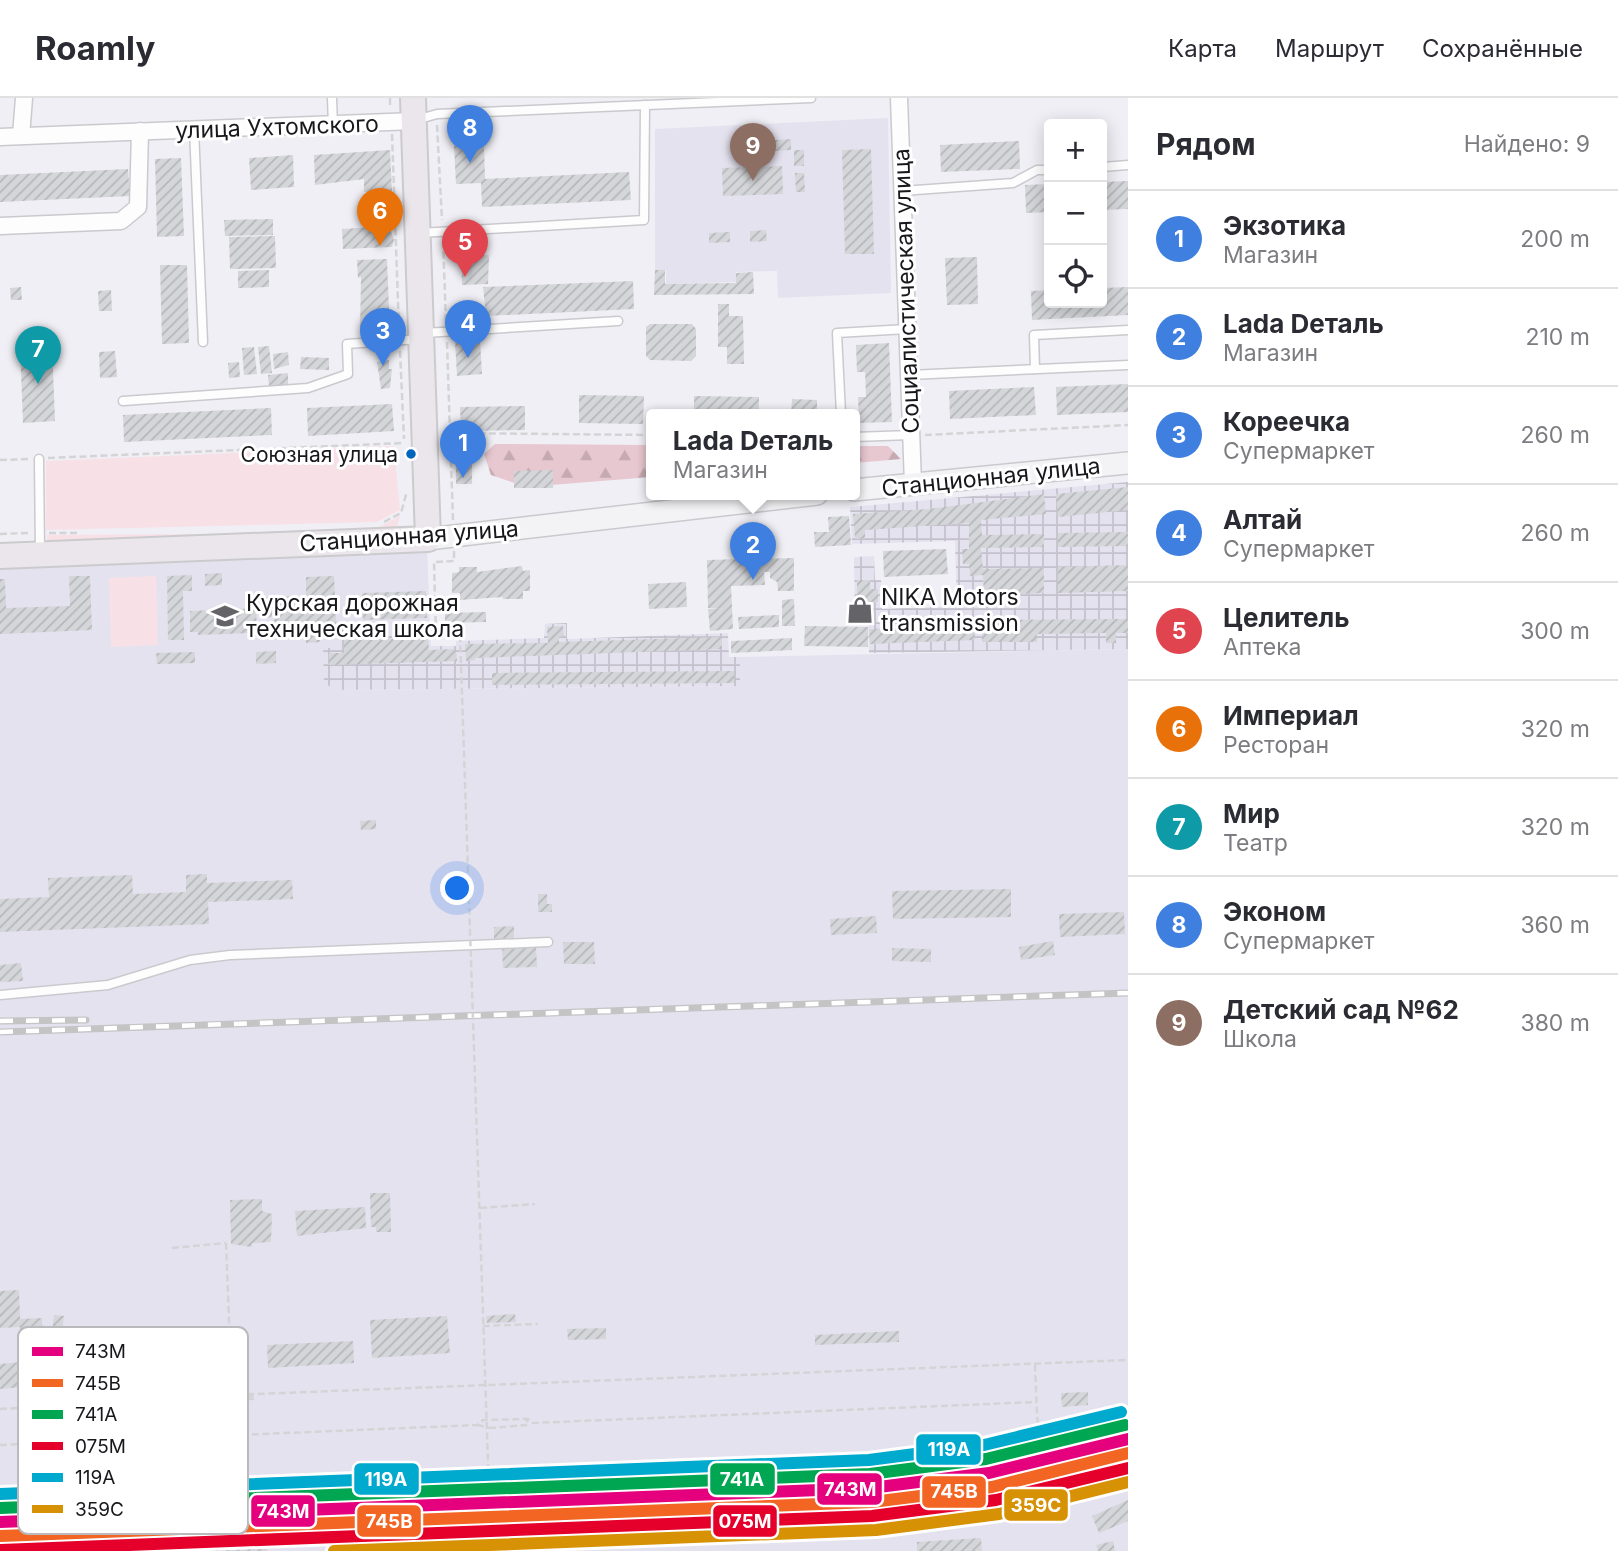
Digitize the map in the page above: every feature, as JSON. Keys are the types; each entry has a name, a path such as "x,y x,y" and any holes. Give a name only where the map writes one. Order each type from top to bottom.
{"main road":[{"path":"414,114 416,233 412,338 428,539"},
{"name":"Станционная улица","path":"860,489 1128,463"},
{"name":"Станционная улица","path":"0,556 40,544 428,539 766,500"}],"street":[{"path":"21,136 24,98"},
{"name":"Социалистическая улица","path":"899,98 913,484"},
{"name":"улица Ухтомского","path":"0,137 333,126 414,114"},
{"path":"0,226 121,221 131,216 138,207 140,131"}],"lane":[{"path":"332,98 333,126"},
{"path":"414,114 811,98"},
{"path":"416,233 644,220 645,105"},
{"path":"194,129 203,342"},
{"path":"1107,167 1128,165"},
{"path":"902,191 1013,183 1037,170 1044,170"},
{"path":"123,401 308,388 348,374 347,344 412,338 447,331 618,321"},
{"path":"841,409 836,333 907,329"},
{"path":"1035,369 1034,335 1128,330"},
{"path":"909,374 1128,365"},
{"path":"860,437 911,435"},
{"path":"39,459 40,544"},
{"path":"0,995 108,985 190,960 230,955 548,942"}],"path":[{"path":"390,98 414,114 442,232 454,561 433,562 436,636 460,635 491,1551"},
{"path":"0,460 404,443 412,338 414,114"},
{"path":"911,435 1128,425"},
{"path":"450,433 646,435"},
{"path":"378,525 401,513 406,482"},
{"path":"0,534 40,544 79,533"},
{"path":"480,1208 536,1204"},
{"path":"172,1248 226,1243 229,1327"},
{"path":"483,1326 538,1324"},
{"path":"248,1397 1128,1360"},
{"path":"248,1525 732,1505 740,1502 877,1495 992,1480 1045,1467 1036,1402 1035,1364"},
{"path":"248,1435 477,1425 489,1428 528,1427 533,1423 1036,1402"},
{"path":"0,1409 18,1408"},
{"path":"477,1425 482,1420 505,1419 528,1419 533,1423"},
{"path":"486,1421 528,1420 528,1425 489,1428"},
{"path":"248,1487 479,1477 491,1480 530,1479 535,1475 891,1460 1041,1441"},
{"path":"0,1445 18,1444"},
{"path":"576,1511 583,1523 595,1525 902,1511 994,1497 1128,1461"},
{"path":"479,1477 484,1473 530,1471 535,1475"},
{"path":"488,1474 529,1472 530,1478 491,1480"},
{"path":"0,1497 18,1496"},
{"path":"543,1513 545,1545 557,1550"},
{"path":"373,1520 374,1540"},
{"path":"0,1535 22,1534"},
{"path":"161,1534 162,1551"},
{"path":"153,1549 162,1546"}],"shaded area":[{"path":"888,118 891,293 778,298 777,271 736,272 736,282 666,284 666,270 655,270 655,129"},
{"path":"394,446 400,510 377,522 46,530 46,461"},
{"path":"1128,482 1128,649 869,653 868,622 855,622 854,557 874,556 875,580 881,580 882,609 957,606 955,541 852,544 850,507"},
{"path":"400,516 397,528 47,547 47,535 210,534 379,527"},
{"path":"427,544 430,627 340,629 340,648 323,648 336,690 739,686 740,657 1128,649 1128,1551 0,1551 0,556"},
{"path":"156,576 158,645 111,647 109,578"},
{"path":"567,623 567,639 728,633 729,657 740,657 740,686 336,690 324,683 323,648 340,648 340,628 430,627 431,646 456,646 456,641 544,638 545,624"}],"green space":[{"path":"495,444 646,445 646,477 526,487 491,475 484,454"},
{"path":"860,446 888,446 901,459 860,463"}],"building":[{"path":"482,125 482,136 464,137 463,126"},
{"path":"791,139 791,150 775,151 774,140"},
{"path":"1019,141 1020,169 941,172 940,145"},
{"path":"484,145 485,179 629,172 631,200 482,207 481,183 456,184 454,146"},
{"path":"871,149 874,254 845,254 842,150"},
{"path":"390,150 392,191 364,192 364,179 315,185 314,155"},
{"path":"794,150 804,150 804,166 794,166"},
{"path":"293,155 294,187 251,190 249,158"},
{"path":"181,158 184,236 157,237 155,159"},
{"path":"782,166 783,194 723,196 722,168"},
{"path":"128,169 130,196 0,202 0,175"},
{"path":"795,173 804,173 805,192 796,192"},
{"path":"1128,181 1128,209 1107,210 1107,182"},
{"path":"1044,184 1044,212 1026,213 1025,185"},
{"path":"273,219 273,235 225,236 224,220"},
{"path":"389,226 394,240 392,247 343,249 342,229"},
{"path":"766,230 767,241 750,242 750,231"},
{"path":"730,232 730,242 709,243 709,233"},
{"path":"275,236 276,268 230,269 229,237"},
{"path":"489,255 488,284 462,285 461,256"},
{"path":"977,257 978,304 947,305 945,258"},
{"path":"387,259 390,334 383,334 383,330 360,331 361,277 358,278 357,260"},
{"path":"160,265 187,265 189,343 162,344"},
{"path":"269,270 269,287 238,288 238,271"},
{"path":"655,270 665,270 665,284 736,283 736,273 753,272 754,294 654,295"},
{"path":"633,281 634,309 486,316 483,287"},
{"path":"21,287 22,300 11,300 10,288"},
{"path":"1128,287 1128,315 1032,320 1031,291 1044,290 1044,308 1107,308 1107,288"},
{"path":"111,290 112,311 99,311 98,291"},
{"path":"718,304 729,304 729,316 743,316 744,364 727,364 727,347 718,347"},
{"path":"650,324 692,324 696,329 696,356 691,361 650,360 646,356 646,327"},
{"path":"480,340 482,374 457,376 455,341"},
{"path":"889,343 892,422 860,423 858,397 866,397 865,372 857,372 856,345"},
{"path":"52,345 55,421 23,423 20,346"},
{"path":"269,346 272,373 261,374 258,347"},
{"path":"254,347 257,374 244,375 242,348"},
{"path":"115,351 117,377 100,378 99,352"},
{"path":"288,352 289,365 274,369 273,354"},
{"path":"301,357 329,358 329,370 300,369"},
{"path":"389,360 389,369 392,369 390,388 381,389 377,362"},
{"path":"239,362 240,377 229,378 228,363"},
{"path":"288,373 288,386 269,388 268,375"},
{"path":"1128,384 1128,412 1057,415 1056,387"},
{"path":"1034,387 1036,415 950,419 949,391"},
{"path":"579,395 644,396 643,424 579,423"},
{"path":"694,396 759,397 759,409 694,409"},
{"path":"792,399 817,400 817,409 791,409"},
{"path":"392,404 394,431 308,436 307,408"},
{"path":"525,406 525,430 461,431 460,407"},
{"path":"271,408 272,435 124,442 123,415"},
{"path":"456,441 472,441 472,484 456,484"},
{"path":"553,470 553,488 514,488 514,471"},
{"path":"1128,487 1128,510 1058,517 1056,494"},
{"path":"1044,494 1046,514 981,520 982,535 1044,534 1044,547 981,548 983,569 1044,568 1044,593 984,595 983,575 970,576 969,564 963,564 962,549 969,549 969,523 865,530 865,538 855,539 853,514 929,509"},
{"path":"849,516 851,545 815,547 814,532 829,532 828,517"},
{"path":"1128,532 1128,546 1058,547 1058,533"},
{"path":"946,549 948,574 884,577 883,551"},
{"path":"752,553 752,559 794,558 794,591 778,591 777,582 770,578 770,572 764,572 765,585 731,586 733,629 710,631 708,609 719,608 708,608 707,560 742,559 742,554"},
{"path":"1128,565 1128,591 1058,593 1058,567"},
{"path":"522,566 523,571 530,570 530,591 523,591 523,599 503,597 460,600 460,593 452,593 452,573 459,572 459,567 477,567 477,572"},
{"path":"222,573 222,585 205,586 205,574"},
{"path":"192,575 192,591 183,591 184,640 168,640 167,576"},
{"path":"69,576 90,576 92,630 0,634 0,579 5,579 6,608 70,606"},
{"path":"334,576 337,637 320,637 320,642 306,643 306,633 272,634 274,617 266,618 265,597 306,596 306,577"},
{"path":"857,580 870,580 870,589 878,589 878,602 870,602 870,613 857,613"},
{"path":"686,582 687,607 649,609 648,584"},
{"path":"426,591 427,618 363,620 362,593"},
{"path":"794,599 795,626 782,626 782,600"},
{"path":"256,608 257,630 249,630 249,633 198,635 198,632 190,632 190,611"},
{"path":"486,612 486,622 445,623 445,613"},
{"path":"779,615 779,627 739,629 738,617"},
{"path":"1128,619 1128,633 1116,633 1116,643 1106,643 1106,633 1037,634 1037,642 982,642 982,620"},
{"path":"974,625 975,640 870,644 869,629"},
{"path":"563,626 564,636 559,637 559,642 722,637 722,649 475,658 466,661 465,644 548,643 547,627"},
{"path":"805,626 868,627 868,647 804,646"},
{"path":"428,637 429,650 456,649 457,661 329,665 329,653 344,653 344,640"},
{"path":"792,638 792,650 731,653 731,641"},
{"path":"276,651 276,663 256,664 256,652"},
{"path":"195,652 195,663 157,664 156,653"},
{"path":"734,671 734,683 492,685 492,673"},
{"path":"376,820 376,829 361,830 360,821"},
{"path":"207,874 207,883 292,880 293,899 208,902 209,924 0,932 0,899 49,897 48,878 132,875 133,894 186,892 186,875"},
{"path":"1011,889 1011,917 893,919 892,891"},
{"path":"538,894 547,894 547,904 552,904 552,912 538,912"},
{"path":"1124,912 1125,934 1060,937 1059,914"},
{"path":"876,916 877,933 831,935 830,919"},
{"path":"514,926 514,939 494,940 494,927"},
{"path":"1053,941 1055,955 1021,960 1019,947"},
{"path":"563,942 594,942 595,964 564,964"},
{"path":"536,946 537,967 503,968 502,947"},
{"path":"892,948 931,949 931,962 892,961"},
{"path":"21,963 23,981 0,982 0,965"},
{"path":"370,1193 390,1193 391,1232 376,1232 376,1227 371,1227"},
{"path":"262,1199 262,1211 272,1214 271,1242 252,1243 252,1247 231,1244 230,1200"},
{"path":"365,1207 366,1228 297,1236 295,1211"},
{"path":"19,1290 20,1319 42,1318 42,1327 0,1328 0,1291"},
{"path":"515,1314 516,1322 487,1323 486,1316"},
{"path":"54,1315 64,1316 63,1327 53,1327"},
{"path":"447,1316 450,1353 372,1358 370,1320"},
{"path":"606,1328 606,1339 568,1340 567,1329"},
{"path":"899,1331 899,1342 815,1345 815,1335"},
{"path":"353,1341 354,1363 268,1368 267,1345"},
{"path":"18,1362 18,1387 0,1389 0,1364"},
{"path":"1088,1392 1088,1405 1062,1407 1061,1393"},
{"path":"1128,1500 1128,1521 1099,1533 1092,1516"},
{"path":"368,1523 369,1535 352,1536 351,1524"},
{"path":"981,1538 982,1551 917,1551 917,1542"},
{"path":"1113,1541 1115,1551 1098,1551 1096,1545"},
{"path":"267,1544 267,1551 153,1551 153,1549"}],"railway":[{"path":"0,1032 1128,993"},
{"path":"0,1021 86,1020"}],"transit line":[{"name":"119А","path":"248,1484 869,1460 984,1445 1121,1412"},
{"name":"741А","path":"248,1498 870,1474 986,1459 1125,1425"},
{"name":"743М","path":"248,1512 871,1488 989,1473 1128,1439"},
{"name":"745В","path":"248,1526 872,1502 992,1487 1128,1453"},
{"name":"075М","path":"1,1550 872,1516 996,1500 1128,1468"},
{"name":"359С","path":"334,1551 876,1530 999,1514 1128,1482"},
{"name":"119А","path":"0,1494 18,1493"},
{"name":"741А","path":"0,1508 18,1507"},
{"name":"743М","path":"0,1522 18,1521"},
{"name":"745В","path":"1,1536 52,1534"}],"place":[{"name":"Эконом","path":"470,163"},
{"name":"Детский сад №62","path":"753,181"},
{"name":"Империал","path":"380,246"},
{"name":"Целитель","path":"465,277"},
{"name":"Алтай","path":"468,358"},
{"name":"Кореечка","path":"383,366"},
{"name":"Мир","path":"38,384"},
{"name":"Союзная улица","path":"411,454"},
{"name":"Экзотика","path":"463,478"},
{"name":"Lada Dеталь","path":"753,580"},
{"name":"NIKA Motors transmission","path":"860,610"},
{"name":"Курская дорожная техническая школа","path":"225,616"}]}
